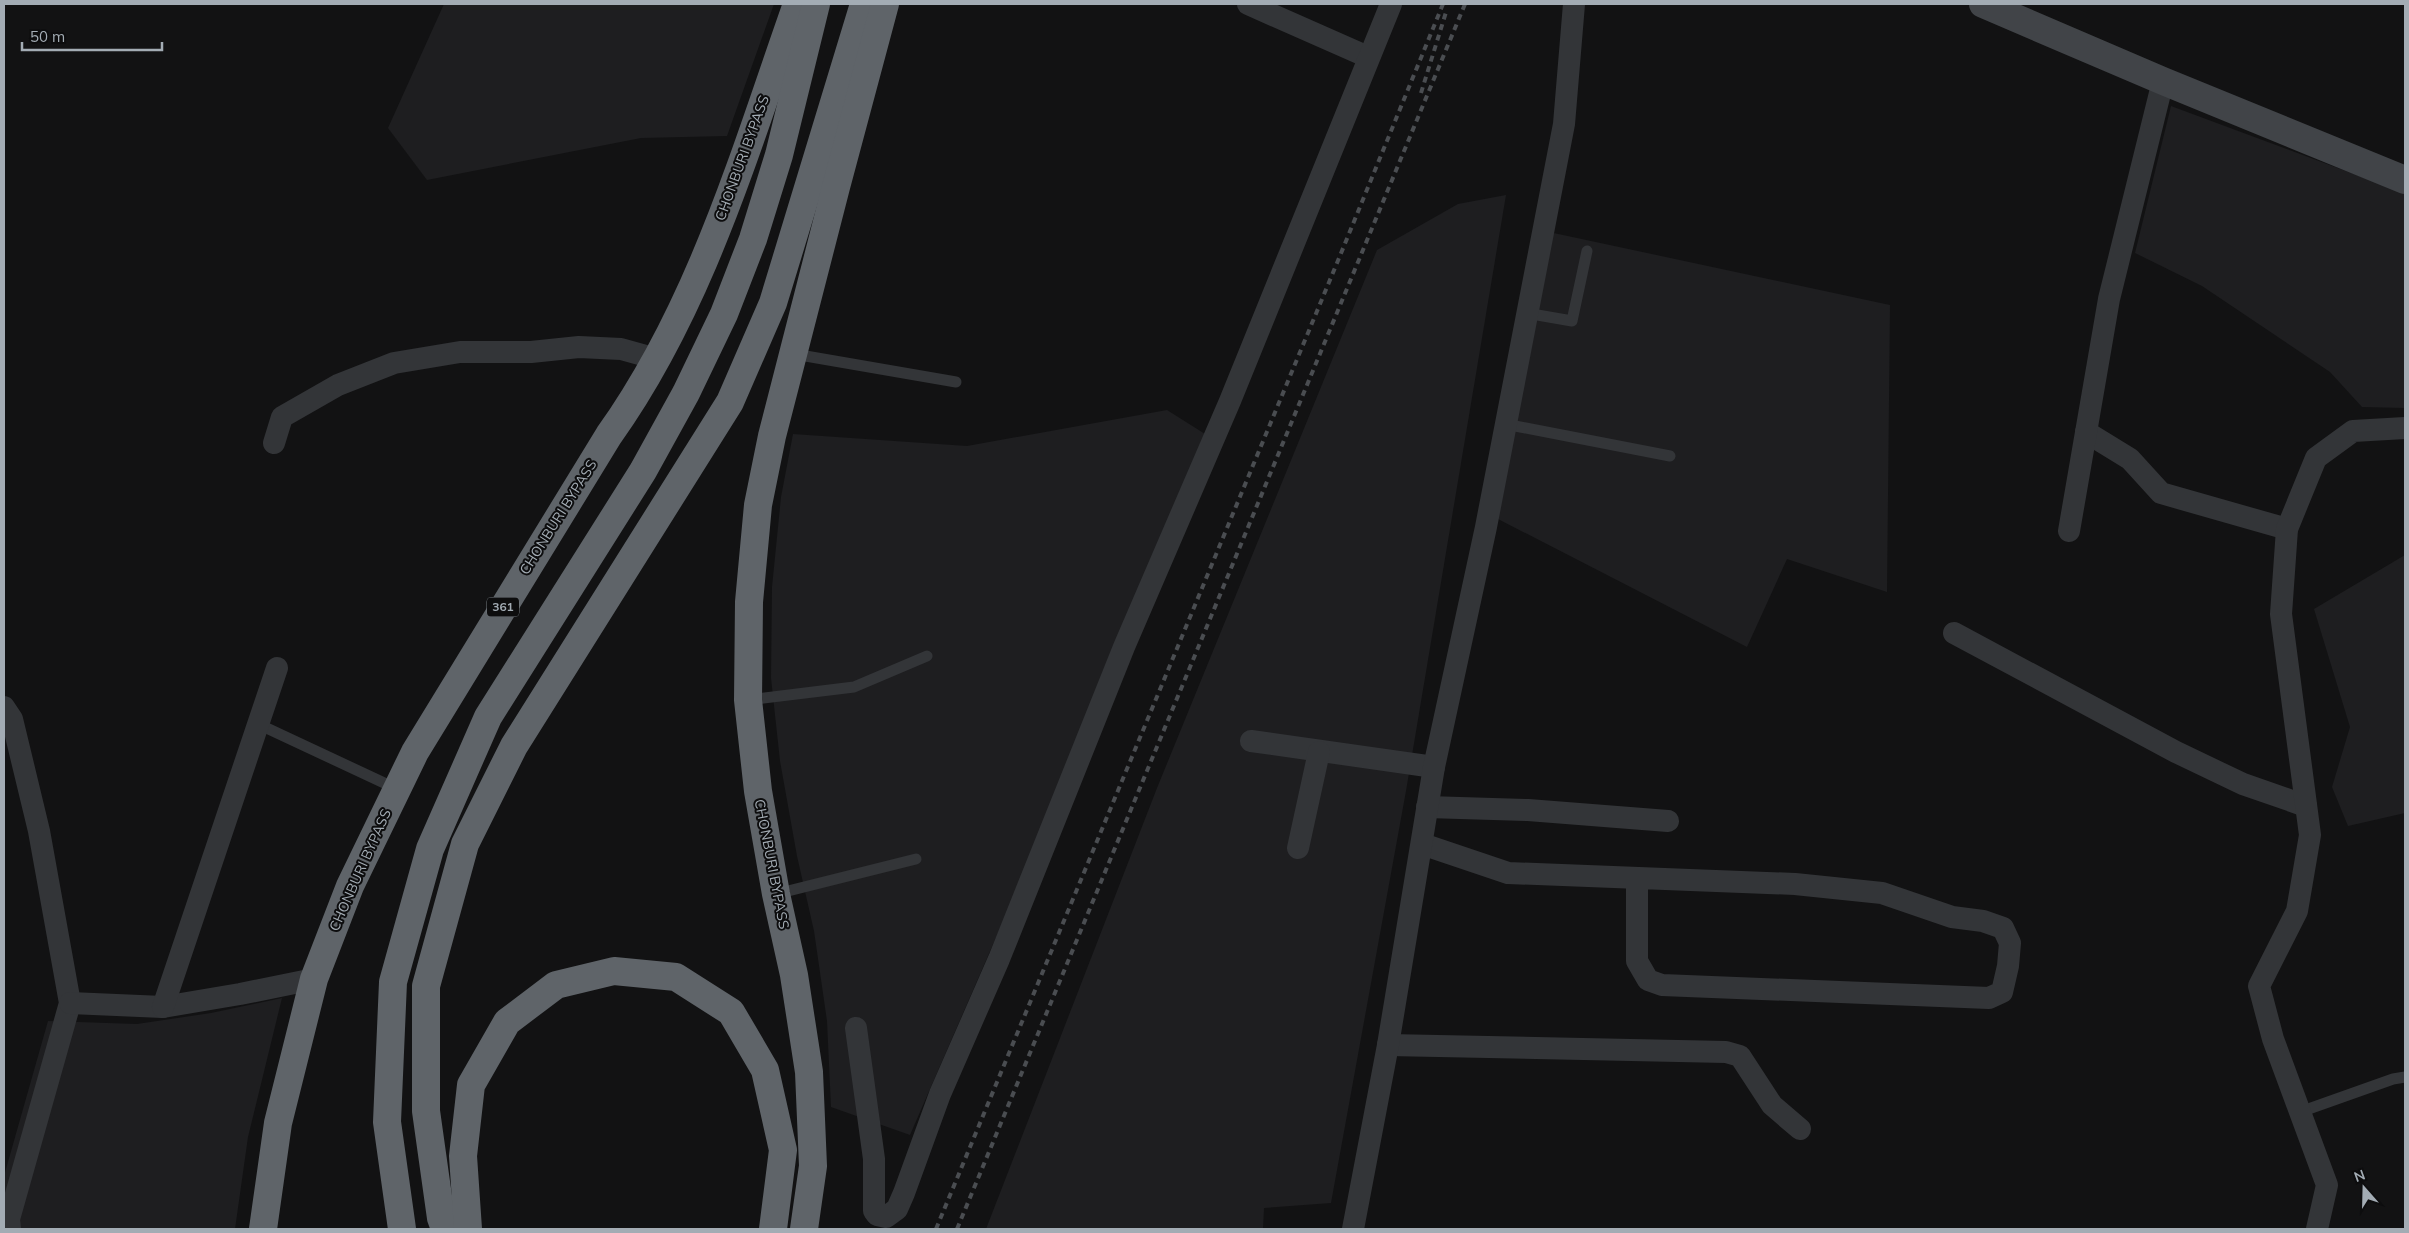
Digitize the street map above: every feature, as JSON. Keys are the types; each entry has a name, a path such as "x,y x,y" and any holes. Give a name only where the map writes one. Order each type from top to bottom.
{"highway":[{"name":"CHONBURI BYPASS","path":"263,1229 278,1123 314,979 350,886 415,752 604,443 638,395 657,359 705,262 797,4"},
{"path":"402,1229 387,1122 393,982 430,849 488,717 642,471 686,393 724,314 752,239 779,155 816,4"},
{"path":"445,1229 441,1218 426,1111 426,986 465,844 514,746 730,402 773,303 864,4"},
{"name":"CHONBURI BYPASS","path":"804,1229 813,1166 809,1072 794,975 776,894 758,791 748,700 749,602 758,505 772,436 885,4"},
{"path":"468,1229 463,1156 471,1085 507,1022 556,985 614,971 676,978 732,1012 765,1070 783,1150 773,1229"}],"street":[{"path":"1248,4 1368,57"},
{"path":"856,1028 874,1159 874,1210 877,1215 886,1217 897,1209 904,1193 940,1094 999,959 1124,648 1230,401 1391,4"},
{"path":"1353,1229 1388,1045 1434,768 1486,527 1564,124 1574,4"},
{"path":"1983,4 2163,81 2405,180"},
{"path":"2069,531 2109,299 2163,81"},
{"path":"274,443 282,417 338,385 394,363 460,352 531,352 579,347 621,349 657,359"},
{"path":"2317,1229 2327,1185 2273,1040 2259,986 2297,910 2310,835 2281,614 2287,529 2316,458 2353,431 2405,428"},
{"path":"2086,432 2130,459 2161,493 2287,529"},
{"path":"1954,633 2176,752 2242,784 2306,806"},
{"path":"163,1007 277,668"},
{"path":"4,707 12,719 39,831 70,1003 9,1219 10,1229"},
{"path":"1251,741 1434,768"},
{"path":"1298,848 1319,752"},
{"path":"1427,807 1528,810 1668,821"},
{"path":"1422,844 1508,873 1796,884 1882,893 1952,917 1983,921 2003,928 2010,943 2008,966 2002,992 1989,998 1662,985 1648,980 1637,961 1637,878"},
{"path":"70,1003 163,1007 314,979"},
{"path":"1388,1045 1726,1052 1740,1056 1772,1105 1800,1130"}],"lane":[{"path":"1526,313 1572,321 1587,251"},
{"path":"794,354 956,382"},
{"path":"1505,424 1670,456"},
{"path":"748,700 854,687 927,656"},
{"path":"258,724 397,789"},
{"path":"776,894 916,859"},
{"path":"2300,1112 2393,1078 2405,1077"}],"shaded area":[{"path":"444,4 774,4 727,136 641,138 427,180 388,128"},
{"path":"2171,106 2405,193 2405,408 2362,407 2330,372 2202,286 2135,253"},
{"path":"1506,195 1406,791 1331,1203 1264,1208 1263,1229 986,1229 1157,788 1377,250 1458,204"},
{"path":"1549,232 1890,305 1887,592 1787,559 1747,647 1498,519"},
{"path":"1167,410 1213,439 910,1135 831,1107 827,1021 814,931 797,856 780,761 771,678 772,587 781,497 793,434 967,446"},
{"path":"2405,555 2405,813 2348,826 2332,787 2350,727 2314,609"},
{"path":"282,998 248,1137 235,1229 4,1229 4,1176 48,1021 137,1024 211,1013"}],"railway":[{"path":"936,1229 1443,4"},
{"path":"957,1229 1465,4"},
{"path":"1421,93 1447,9"}]}
